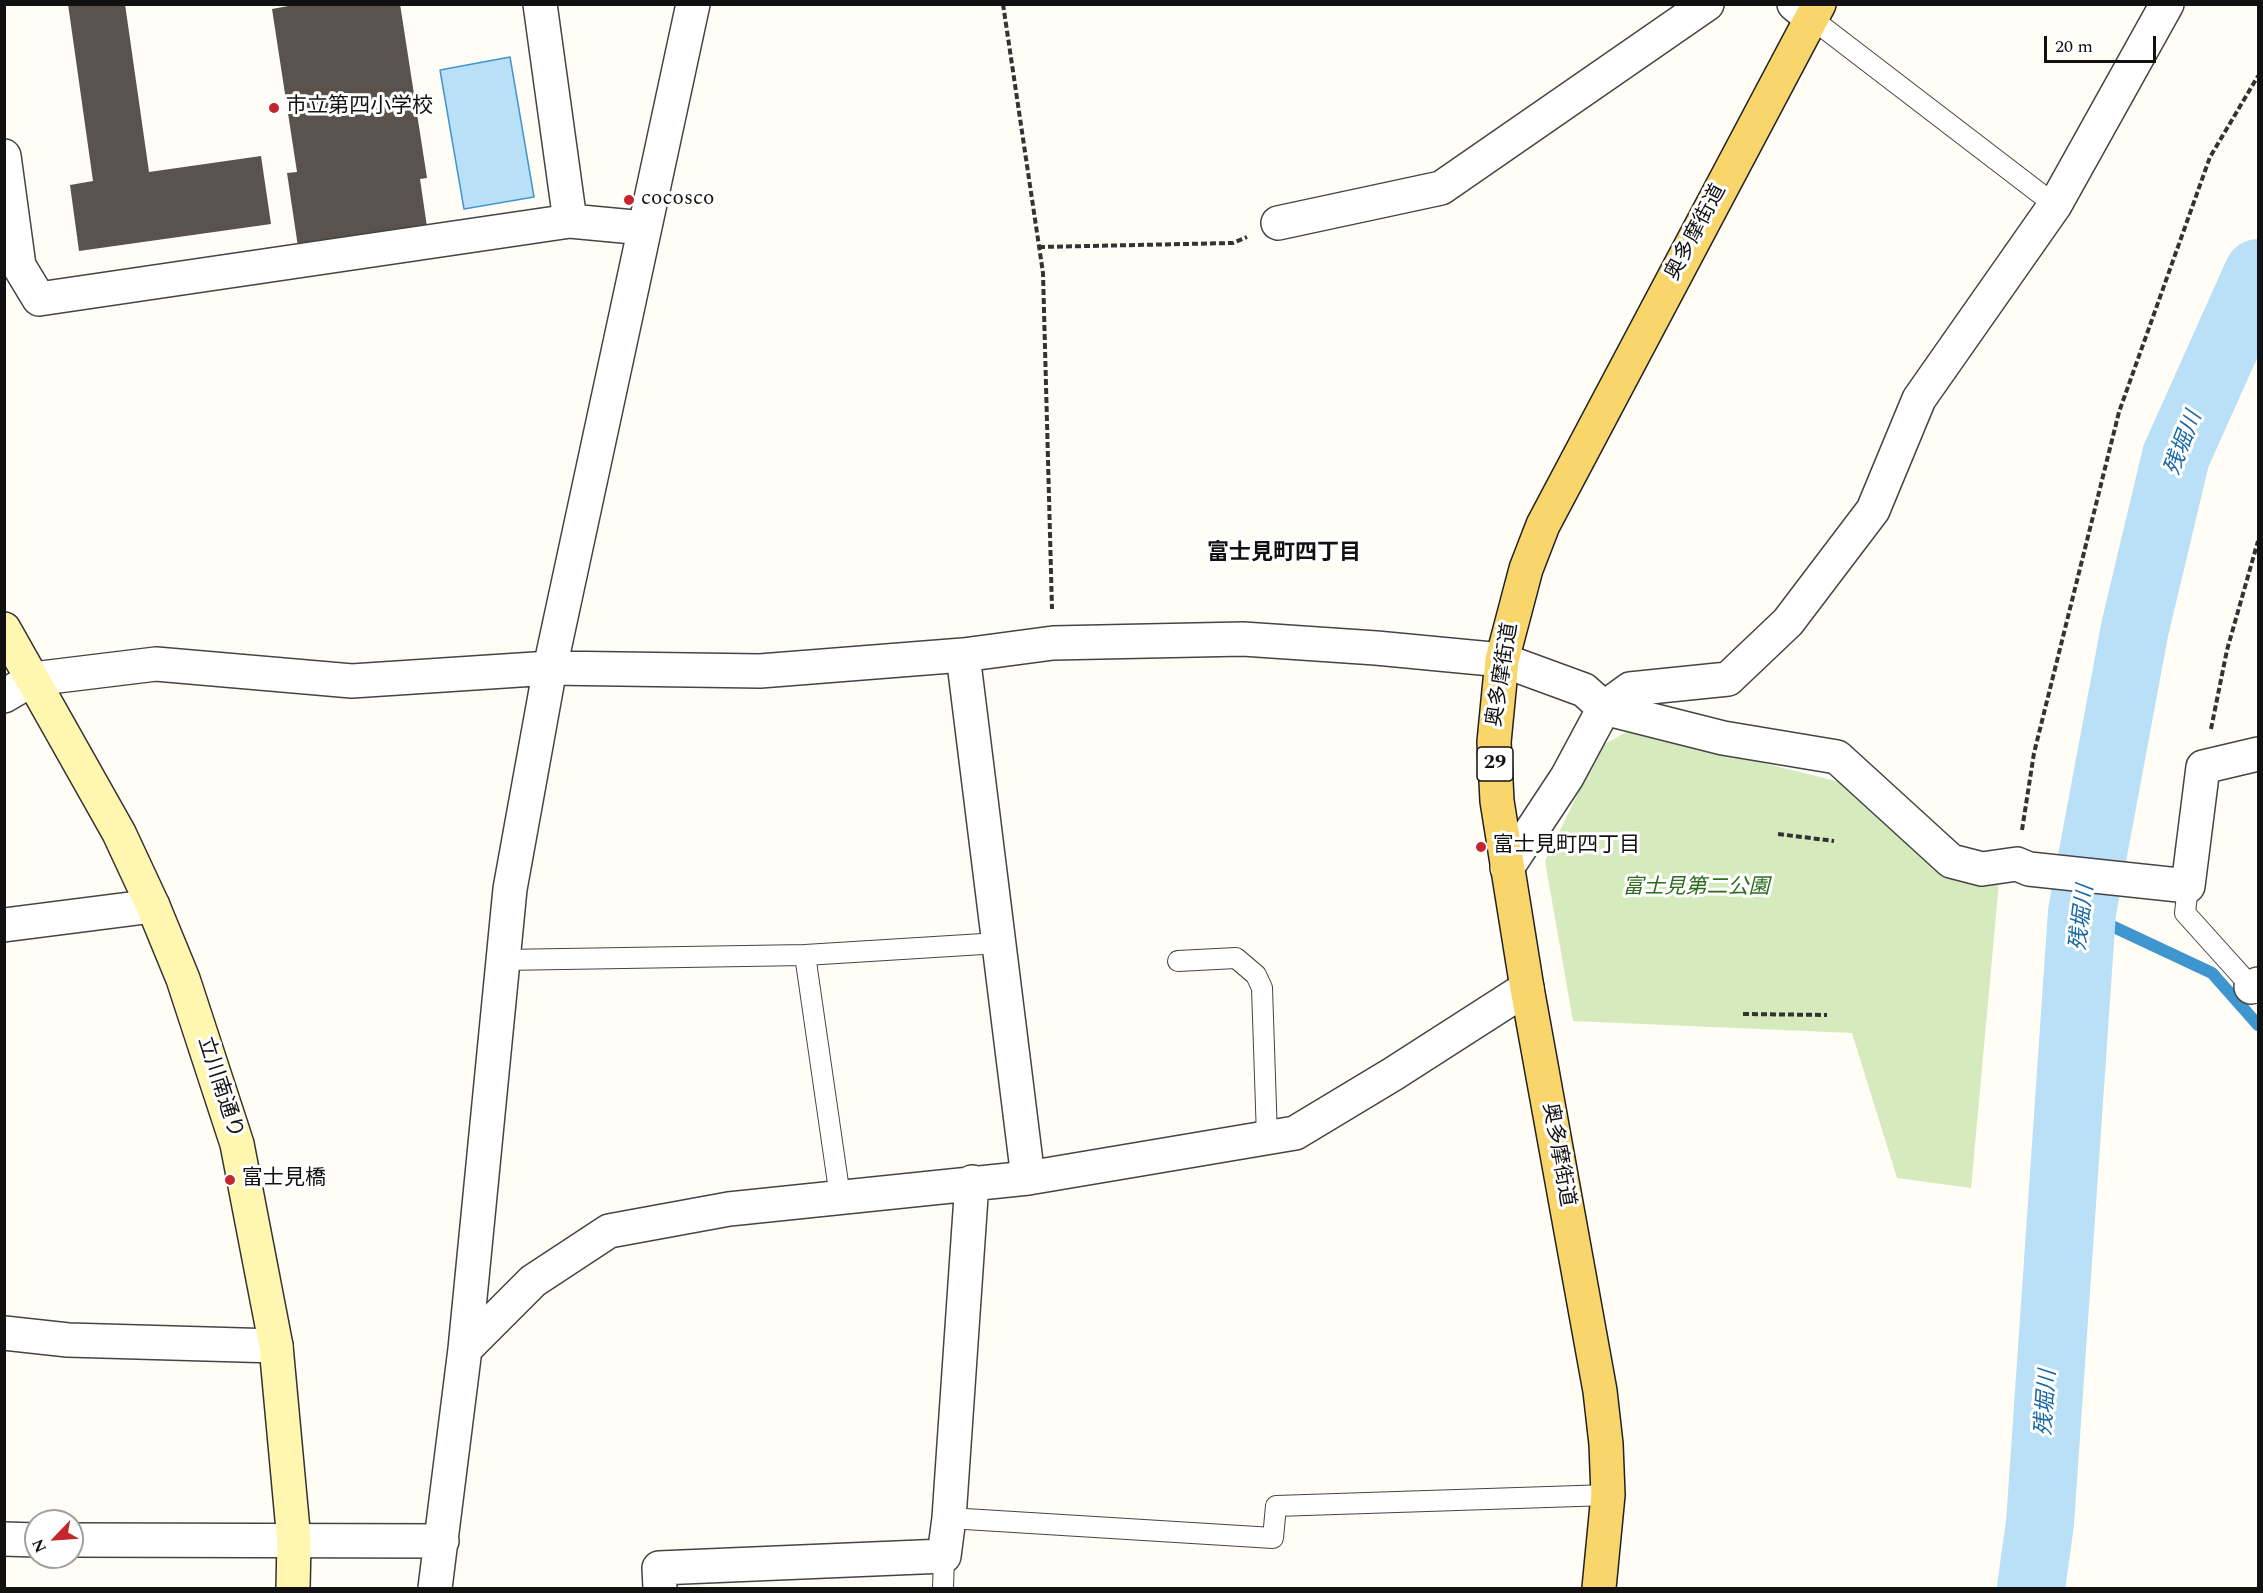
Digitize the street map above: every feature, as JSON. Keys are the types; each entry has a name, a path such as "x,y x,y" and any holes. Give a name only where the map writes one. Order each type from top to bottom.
{"main road":[{"name":"奥多摩街道","path":"1599,1588 1608,1494 1606,1444 1600,1391 1527,988 1497,801 1494,742 1502,660 1526,569 1543,525 1808,9"}],"street":[{"path":"540,4 570,221"},
{"path":"435,1588 465,1348 510,889 550,668 693,4"},
{"path":"1278,223 1441,188 1707,4"},
{"path":"1507,868 1567,777 1604,708 1630,688 1728,679 1788,622 1874,510 1919,399 2055,205 2167,4"},
{"path":"4,156 20,266 39,299 570,221 644,228"},
{"name":"立川南通り","path":"4,629 118,833 153,906 183,978 237,1144 276,1346 294,1541 293,1588"},
{"path":"4,696 33,679 156,664 352,681 550,668 760,671 963,655 1053,643 1243,639 1376,648 1502,660 1584,690 1604,708 1724,738 1837,757 1952,861 1982,869 2023,867 2188,885 2203,768 2259,754"},
{"path":"963,655 1028,1178"},
{"path":"4,925 153,906"},
{"path":"465,1348 533,1281 609,1232 729,1209 1028,1178 1295,1133 1393,1074 1527,988"},
{"path":"660,1588 659,1568 944,1556 949,1518 972,1182"},
{"path":"4,1333 68,1340 276,1346"},
{"path":"4,1539 24,1539"},
{"path":"84,1540 442,1541"}],"lane":[{"path":"1808,9 2055,205"},
{"path":"2188,885 2185,913 2256,989"},
{"path":"503,960 805,955 999,943"},
{"path":"805,955 840,1197"},
{"path":"1178,961 1236,958 1256,975 1262,988 1267,1137"},
{"path":"949,1518 1273,1538 1276,1506 1608,1494"},
{"path":"944,1556 944,1588"}],"path":[{"path":"1003,4 1043,285 1053,643"},
{"path":"2023,867 2034,753 2119,412 2210,158 2259,76"},
{"path":"1039,247 1233,243 1278,223"},
{"path":"2203,768 2227,650 2259,541"},
{"path":"1778,834 1834,841"},
{"path":"1743,1014 1827,1015"}],"green space":[{"name":"富士見第二公園","path":"1630,730 1840,782 1999,882 1971,1188 1897,1178 1852,1033 1573,1021 1545,861 1601,746"}],"water":[{"path":"510,57 534,197 464,209 440,70"}],"building":[{"path":"68,4 125,4 149,172 261,156 271,224 79,251 70,185 93,181"},
{"path":"299,4 400,4 427,178 420,179 427,227 298,247 287,173 297,172 272,9"}],"waterway":[{"name":"残堀川","path":"2031,1588 2040,1523 2082,912 2135,628 2176,456 2258,273"},
{"path":"2082,912 2212,973 2258,1025"}],"place":[{"name":"市立第四小学校","path":"274,108"},
{"name":"cocosco","path":"629,200"},
{"name":"富士見町四丁目","path":"1481,847"},
{"name":"富士見橋","path":"230,1180"}],"district":[{"name":"富士見町四丁目","path":"1284,555"}]}
